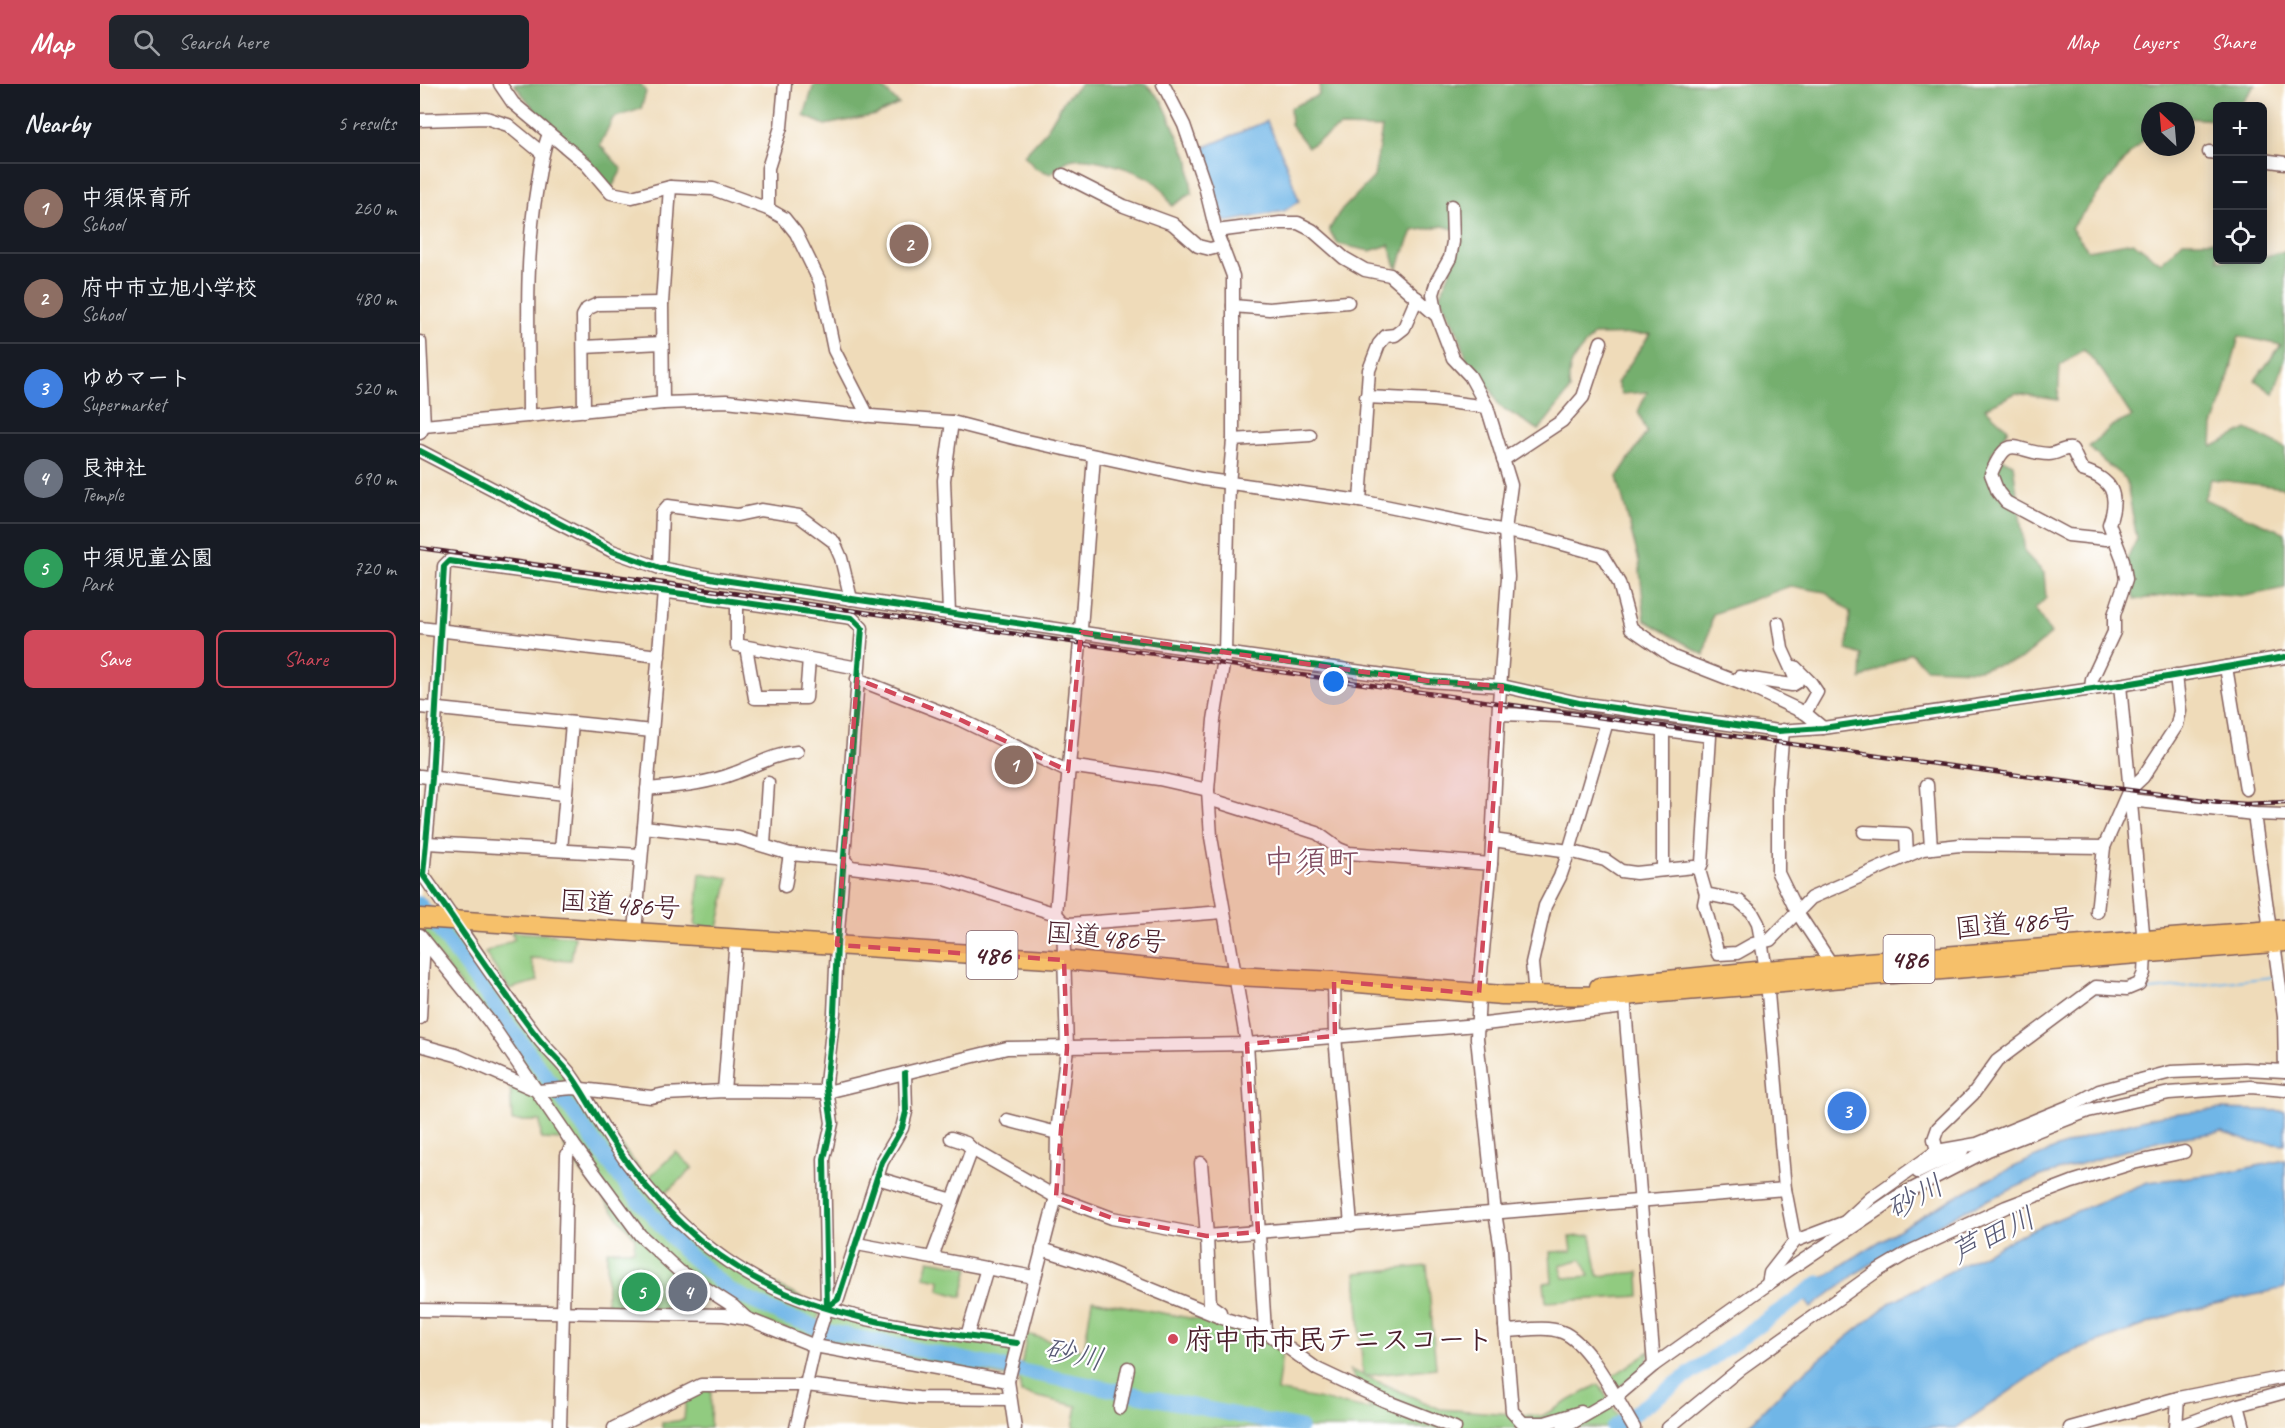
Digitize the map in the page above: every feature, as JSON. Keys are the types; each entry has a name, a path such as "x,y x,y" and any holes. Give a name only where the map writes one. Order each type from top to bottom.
{"highway":[{"name":"国道486号","path":"420,918 1064,960 1236,976 1334,981 1535,997 2279,936"},
{"name":"国道486号","path":"1767,978 1832,965 2145,947"}],"street":[{"path":"500,84 513,103 587,165 611,193 632,197 670,188 713,189 768,209 784,218 796,233 820,282 834,350 866,416"},
{"path":"768,209 768,168 781,127 785,84"},
{"path":"1163,84 1167,88 1187,135 1205,186 1216,231 1233,276 1233,440 1229,484 1225,652 1214,720 1208,795 1211,837 1247,1044 1265,1331"},
{"path":"420,120 486,118 508,125 542,153"},
{"path":"529,416 529,254 532,213 542,153 549,134"},
{"path":"2267,160 2285,163"},
{"path":"1064,175 1124,206 1173,224 1198,246 1210,249 1222,246"},
{"path":"663,404 662,303 670,188"},
{"path":"1452,206 1453,242 1450,258 1437,281 1433,294 1437,316 1452,358 1470,376 1486,407 1511,485 1505,530 1508,577 1493,840 1477,1038 1495,1213 1501,1249 1512,1411 1523,1423 1545,1423 1618,1402"},
{"path":"1216,231 1298,223 1312,230 1344,258 1365,270 1390,275 1437,316"},
{"path":"1360,501 1369,370 1379,344 1386,336 1395,335 1404,328 1417,298"},
{"path":"1233,306 1269,309 1348,302"},
{"path":"584,411 583,316 587,309 598,304 662,303"},
{"path":"420,342 422,429 529,416 726,401 866,416 952,422 1018,439 1229,484 1360,501 1505,530 1602,555 1619,583 1631,628 1673,657 1726,677 1805,713 1823,728"},
{"path":"1503,460 1562,421 1583,397 1601,342"},
{"path":"584,347 662,343"},
{"path":"1366,397 1433,400 1486,407"},
{"path":"950,613 944,488 952,422"},
{"path":"1233,440 1310,435"},
{"path":"2091,689 2092,679 2114,632 2114,615 2126,579 2123,560 2109,524 2114,510 2114,496 2108,483 2096,474 2082,470 2072,449 2065,448 2051,454 2008,447 1999,455 1990,474 1998,492 2006,502 2068,535 2106,538 2113,536"},
{"path":"420,451 612,551 660,568 716,579 851,599 1428,681 1502,686 1579,703 1782,730 1823,728 2091,689 2285,657"},
{"path":"1015,1428 1008,1381 1056,1197 1058,1133 1067,1048 1060,918 1068,768 1094,456"},
{"path":"660,568 662,513 668,506 737,515 761,510 799,516 834,542 841,558 851,599"},
{"path":"796,1428 815,1343 827,1307 824,1159 831,1123 826,1083 834,1013 837,945 862,628 852,618 449,561 444,566 436,709 426,777 428,843 423,875 452,920 538,1038 571,1075 577,1089 612,1141 645,1186 702,1243 739,1269 774,1288 804,1301 827,1307 879,1321 1017,1343"},
{"path":"635,932 664,592"},
{"path":"738,602 737,645 809,659 857,674 1063,769 1076,767 1159,779 1317,833 1339,849 1349,853 1491,864"},
{"path":"1726,677 1792,685 1797,682 1782,649 1778,623"},
{"path":"420,628 659,656"},
{"path":"746,647 755,698 806,698 809,659"},
{"path":"1791,667 1797,667 1817,692 1805,713"},
{"path":"2226,667 2246,789"},
{"path":"2097,912 2104,847 2129,795 2177,725 2180,711 2176,675"},
{"path":"1937,1150 1934,1139 1938,1128 1973,1094 1998,1061 2096,987 2127,989 2139,984 2144,973 2145,947 2120,684"},
{"path":"420,707 652,731"},
{"path":"1499,714 1562,716 1710,736 1702,863 1699,870 1706,894 1704,904 1718,954 1737,952 1753,944 1770,940 1811,898 1923,849 1960,845 2104,847"},
{"path":"1535,997 1532,963 1545,906 1560,877 1607,722"},
{"path":"561,850 564,794 572,723"},
{"path":"1663,730 1663,870"},
{"path":"1782,730 1778,788 1778,873 1797,912 1832,965"},
{"path":"647,789 703,783 735,773 781,753 797,752"},
{"path":"426,777 564,794"},
{"path":"764,845 768,783"},
{"path":"1928,784 1931,848"},
{"path":"2129,795 2254,814 2285,815"},
{"path":"1871,1198 1923,1169 2075,1104 2099,1091 2171,1072 2245,1069 2285,1071 2279,936 2254,814"},
{"path":"644,827 738,838 790,854 844,860 851,867 942,878 1060,918 1070,924 1223,912"},
{"path":"1864,832 1906,834 1907,856"},
{"path":"1493,840 1569,850 1605,860 1621,871 1636,873 1694,867 1699,870"},
{"path":"428,843 641,855"},
{"path":"785,886 790,854"},
{"path":"1706,894 1739,901 1752,912 1758,922 1767,978 1785,1190 1795,1241"},
{"path":"420,1018 422,937"},
{"path":"422,937 489,1021 573,1144 640,1235 679,1271 733,1306 748,1319"},
{"path":"724,1091 736,938"},
{"path":"1334,981 1335,1036 1351,1225"},
{"path":"420,1045 456,1055 538,1091 577,1089 651,1097 665,1094 724,1091 827,1092 1007,1048 1247,1044 1477,1025 1617,1008 1624,990"},
{"path":"1624,990 1654,1365"},
{"path":"827,1307 838,1299 882,1162 902,1128 906,1112 905,1073"},
{"path":"1563,1428 1618,1402 1654,1365 1849,1224 1988,1150 2088,1111 2169,1093 2251,1087 2285,1090"},
{"path":"1007,1120 1058,1133"},
{"path":"951,1138 966,1143 972,1149 1056,1197 1112,1218 1207,1236 1785,1190"},
{"path":"560,1428 567,1155 573,1144"},
{"path":"1768,1284 1770,1273 1795,1241 1849,1224 1871,1198 1937,1150 1977,1144"},
{"path":"932,1257 972,1149"},
{"path":"1668,1428 1741,1368 1876,1271 1908,1252 2006,1207 2072,1182 2142,1160 2184,1152"},
{"path":"1200,1163 1207,1236 1210,1305 1223,1314 1222,1318"},
{"path":"877,1178 953,1200"},
{"path":"857,1245 1034,1277"},
{"path":"1042,1249 1095,1266 1222,1318 1265,1331 1317,1369 1383,1400 1455,1428"},
{"path":"967,1336 987,1268"},
{"path":"420,1310 724,1315 748,1319 815,1343 1008,1381"},
{"path":"1506,1326 1510,1331 1546,1329 1562,1332 1579,1343 1603,1375 1634,1428"},
{"path":"1120,1408 1128,1368"},
{"path":"2070,1428 2178,1398 2285,1377"},
{"path":"614,1428 701,1385 806,1385 918,1398 1010,1399"},
{"path":"2178,1398 2176,1428 2238,1405 2285,1392"},
{"path":"2238,1405 2244,1428"}],"highlighted area":[{"path":"1081,632 1428,681 1502,686 1479,994 1334,981 1335,1036 1247,1044 1258,1232 1207,1236 1112,1218 1056,1197 1067,1048 1064,960 837,945 857,679 961,720 1068,771"}],"green space":[{"path":"514,84 641,84 646,92 641,109 613,118 600,145 622,169 611,189 535,110"},
{"path":"814,84 879,84 899,104 876,115 825,125 804,116"},
{"path":"1081,84 1146,84 1162,101 1189,161 1192,193 1172,206 1161,188 1143,175 1093,160 1071,160 1051,174 1035,168 1024,155 1046,131 1065,99"},
{"path":"1320,84 2256,84 2242,102 2213,102 2213,120 2195,119 2195,102 2141,102 2141,143 2071,228 2088,250 2133,242 2161,263 2183,241 2213,241 2213,264 2267,264 2267,256 2285,251 2285,358 2274,394 2255,380 2281,345 2239,336 2224,395 2213,426 2212,447 2247,429 2285,448 2285,488 2211,479 2204,499 2285,533 2285,588 2246,596 2191,592 2134,600 2127,559 2137,539 2126,479 2089,447 2112,426 2132,417 2103,372 2084,349 2060,366 2058,400 2016,393 1985,408 2008,429 1991,454 2013,464 2025,553 2044,573 2046,598 2035,609 2051,634 2020,660 1974,670 1926,668 1911,653 1861,679 1862,655 1847,650 1850,612 1825,592 1790,586 1713,614 1704,655 1645,620 1639,561 1617,477 1647,432 1638,412 1647,392 1622,394 1617,383 1650,334 1593,335 1577,354 1571,366 1570,390 1539,430 1499,406 1492,391 1467,360 1459,335 1440,297 1455,259 1461,231 1443,226 1413,231 1397,269 1389,245 1370,251 1338,244 1329,230 1339,213 1374,177 1382,128 1340,127 1308,147 1291,125 1290,108 1319,95"},
{"path":"700,873 729,878 718,928 695,926"},
{"path":"420,927 457,929 571,1081 567,1085 538,1087 420,932"},
{"path":"511,932 575,936 571,960 530,958 538,981 509,989 485,953 515,939"},
{"path":"510,1082 579,1092 701,1247 821,1308 812,1338 733,1312 676,1276 674,1309 607,1309 607,1250 634,1250 635,1238 574,1163 566,1152 563,1140 541,1139 540,1121 512,1121"},
{"path":"676,1152 693,1168 660,1198 646,1180"},
{"path":"1591,1235 1598,1276 1639,1272 1640,1296 1546,1302 1544,1283 1552,1282 1550,1252 1572,1251 1570,1237","holes":["1582,1259 1590,1276 1564,1278 1560,1265"]},
{"path":"929,1260 969,1267 962,1297 939,1290 940,1280 924,1277"},
{"path":"1427,1266 1436,1368 1365,1376 1440,1409 1542,1416 1599,1384 1625,1428 1073,1428 1077,1406 1021,1393 1019,1378 1027,1334 1084,1350 1092,1300 1243,1328 1282,1352 1277,1391 1371,1410 1350,1370 1363,1375 1356,1273"},
{"path":"831,1311 1012,1346 1006,1377 823,1341"},
{"path":"1650,1351 1645,1368 1619,1387 1610,1378"},
{"path":"701,1389 711,1389 710,1428 662,1428 662,1423 684,1420 686,1397"}],"water":[{"path":"1267,121 1285,161 1299,201 1284,211 1226,222 1218,210 1200,149"},
{"path":"2222,1109 2285,1111 2285,1145 2251,1142 2222,1132 2160,1140 2041,1176 1963,1211 1909,1241 1858,1272 1811,1308 1800,1293 1927,1213 2018,1165 2064,1145 2158,1116"},
{"path":"2285,1160 2285,1288 2180,1312 2061,1356 1956,1428 1746,1428 1789,1384 1891,1302 2026,1232 2148,1182 2224,1173"}],"waterway":[{"name":"砂川","path":"420,904 628,1188 682,1249 729,1290 788,1318 821,1330 1300,1428"},
{"path":"2133,992 2273,977"},
{"path":"2094,994 2115,994"},
{"name":"砂川","path":"1613,1428 1819,1283"}],"railway":[{"path":"420,548 1320,678 1995,772 2220,802 2246,804 2285,802"}],"cycle path":[{"path":"420,451 612,551 660,568 716,579 1166,645 1428,681 1502,686 1579,703 1778,731 1823,728 2120,685 2285,657"},
{"path":"905,1073 906,1112 902,1128 882,1162 838,1299 827,1307 824,1159 832,1123 826,1083 834,1013 837,945 862,628 852,618 449,561 444,566 432,778 423,875 523,1018 571,1075 628,1164 664,1206 704,1244 749,1275 774,1288 832,1310 862,1318 924,1330 1017,1343"}],"place":[{"name":"府中市立旭小学校","path":"909,244"},
{"name":"中須保育所","path":"1014,765"},
{"name":"ゆめマート","path":"1847,1111"},
{"name":"中須児童公園","path":"641,1292"},
{"name":"艮神社","path":"688,1292"},
{"name":"府中市市民テニスコート","path":"1173,1339"}],"district":[{"name":"中須町","path":"1311,861"}],"water label":[{"name":"芦田川","path":"1993,1235"}]}
